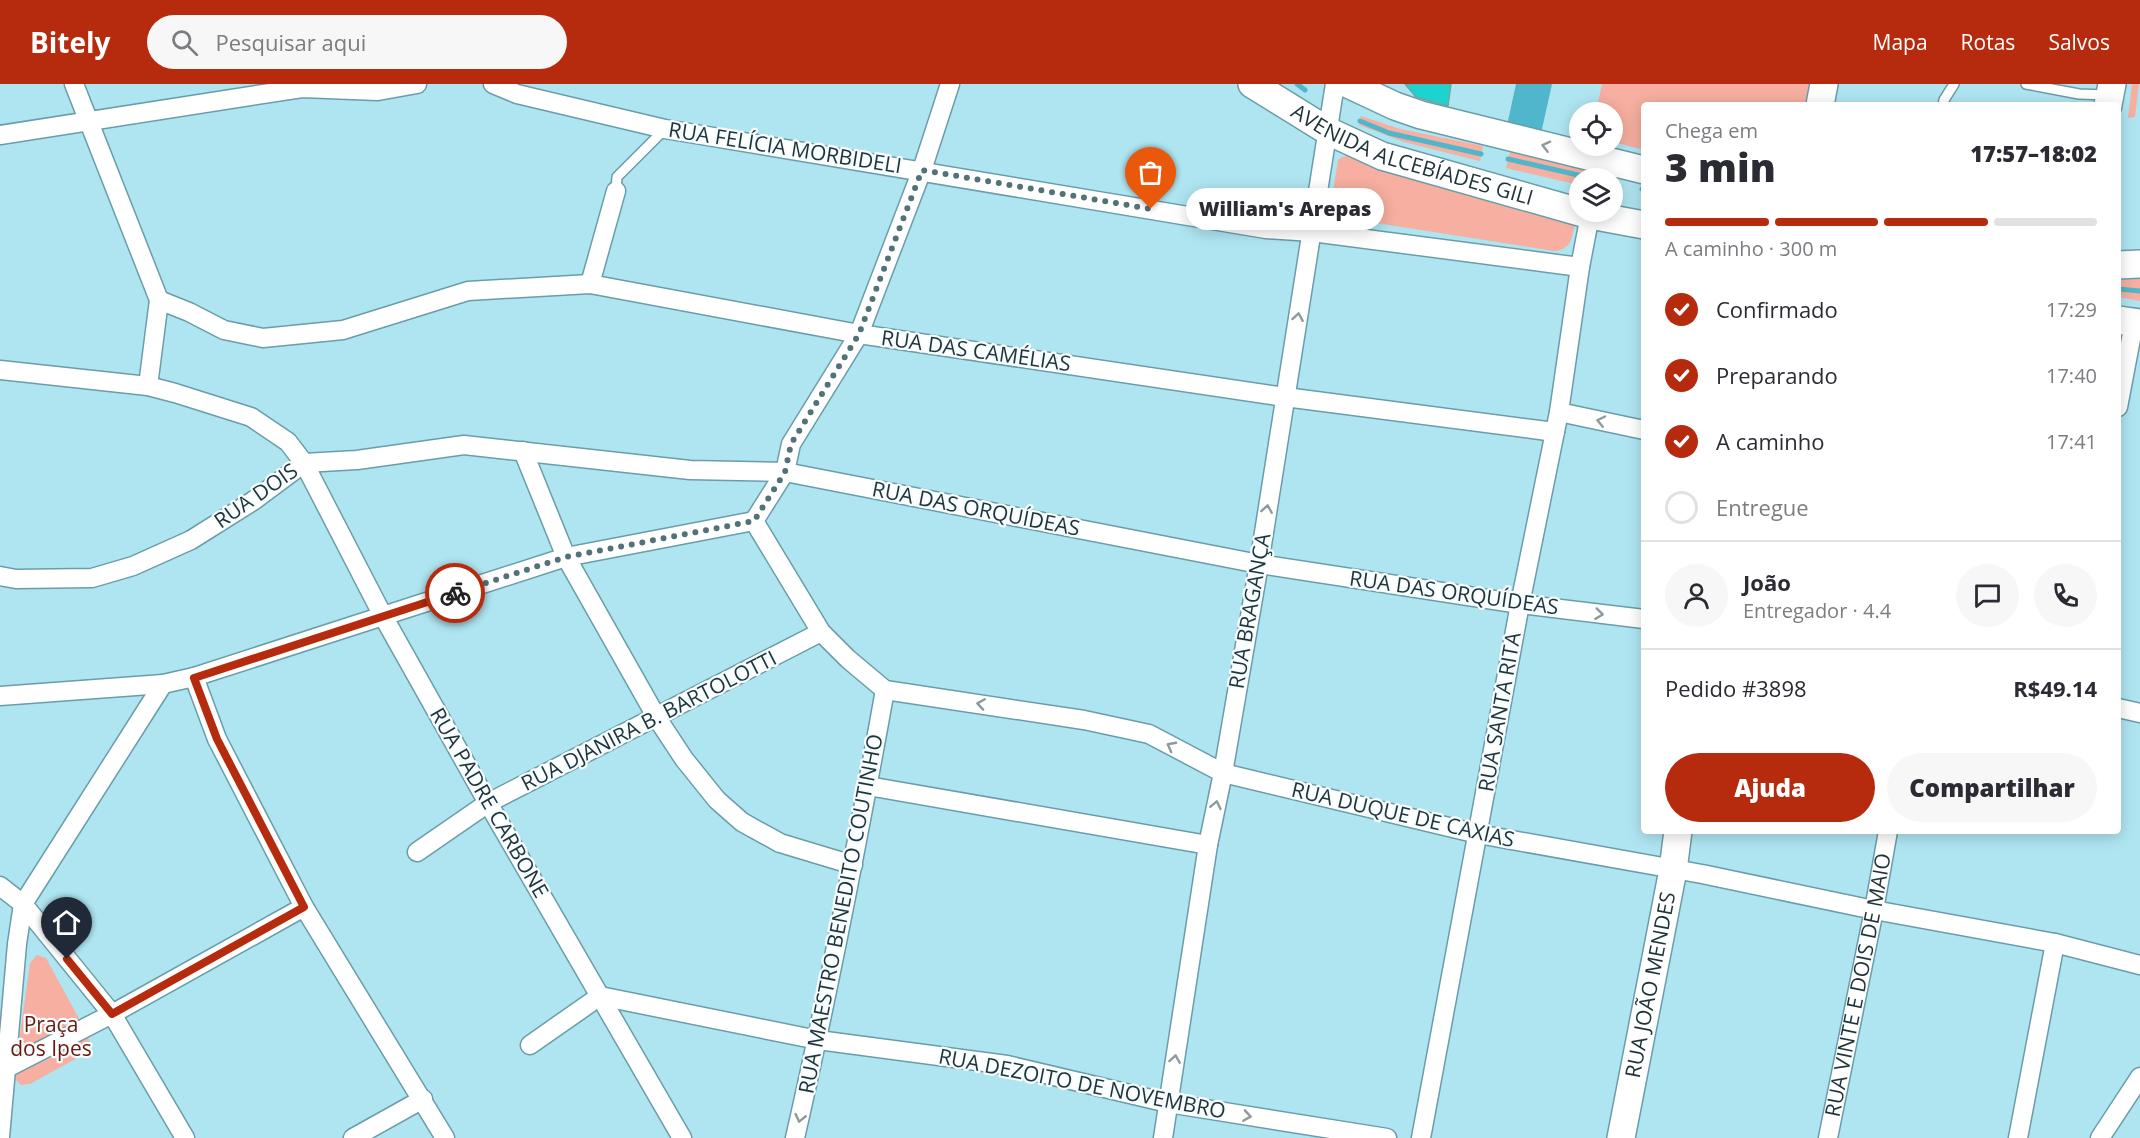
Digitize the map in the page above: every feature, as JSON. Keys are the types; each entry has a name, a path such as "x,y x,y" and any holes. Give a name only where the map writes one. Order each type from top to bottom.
{"street":[{"path":"74,84 159,300 148,386"},
{"path":"0,135 302,86 378,91 417,84"},
{"name":"RUA FELÍCIA MORBIDELI","path":"493,84 517,94 665,129 1266,229 1312,232 1580,267"},
{"name":"AVENIDA ALCEBÍADES GILI","path":"1252,84 1328,131 1382,156 1569,209"},
{"name":"RUA BRAGANÇA","path":"1163,1138 1208,845 1259,564 1335,84"},
{"name":"AVENIDA ALCEBÍADES GILI","path":"1348,84 1395,106 1421,115 1641,169"},
{"path":"1821,102 1824,84"},
{"path":"0,696 163,684 194,678 566,557 754,521 785,472 791,444 859,334 922,170 949,85"},
{"path":"590,284 616,191"},
{"name":"AVENIDA ALCEBÍADES GILI","path":"1623,221 1641,224"},
{"name":"RUA SANTA RITA","path":"1421,1138 1520,604 1559,412 1589,222"},
{"path":"2121,265 2140,264"},
{"name":"RUA DAS CAMÉLIAS","path":"159,300 224,330 263,338 343,330 468,291 590,284 859,334 1285,397 1555,432"},
{"path":"2121,386 2131,322"},
{"name":"RUA DOIS","path":"0,370 148,386 251,417 288,442 304,463 253,501 191,540 133,566 92,578 16,579 0,576"},
{"path":"1559,412 1641,429"},
{"name":"RUA DAS ORQUÍDEAS","path":"304,463 357,460 464,445 690,470 785,472 1259,564 1520,604 1641,619"},
{"path":"523,452 566,557 657,718 684,759 717,800 742,822 780,843 853,865"},
{"name":"RUA PADRE CARBONE","path":"304,463 383,616 488,803 682,1138"},
{"path":"754,521 821,632 848,659 885,690"},
{"name":"RUA DJANIRA B. BARTOLOTTI","path":"417,852 488,803 821,632"},
{"path":"194,678 217,739 304,907 445,1138"},
{"path":"0,1137 3,1069 16,944 23,904 163,684"},
{"name":"RUA DUQUE DE CAXIAS","path":"885,690 1084,720 1149,734 1222,773 1478,834 2055,943 2140,965"},
{"name":"RUA MAESTRO BENEDITO COUTINHO","path":"795,1138 818,1040 885,690"},
{"path":"2121,709 2140,712"},
{"path":"868,786 1208,845"},
{"name":"RUA JOÃO MENDES","path":"1621,1138 1673,870 1678,834"},
{"name":"RUA VINTE E DOIS DE MAIO","path":"1828,1138 1887,834"},
{"path":"0,886 23,904 112,1014 185,1138"},
{"path":"3,1069 112,1014 304,907"},
{"path":"2018,1138 2055,943"},
{"path":"530,1045 600,996"},
{"name":"RUA DEZOITO DE NOVEMBRO","path":"600,996 818,1040 1007,1065 1168,1103 1387,1138"},
{"path":"2100,1138 2140,1077"},
{"path":"353,1138 423,1099"}],"lane":[{"path":"1944,102 1954,84"},
{"path":"2026,84 2079,94 2110,95"},
{"path":"616,191 617,177 665,129"}],"green space":[{"path":"1602,84 1810,84 1807,102 1641,102 1641,149 1623,145 1623,102 1598,102"},
{"path":"2132,84 2139,84 2135,117 2128,118"},
{"path":"1361,116 1400,129 1483,146 1480,161 1404,142 1359,125"},
{"path":"1510,152 1582,168 1569,168 1569,183 1506,168"},
{"path":"1347,156 1374,167 1575,223 1572,238 1567,246 1554,251 1338,217 1330,210 1338,160"},
{"path":"2140,279 2140,301 2121,298 2121,280"},
{"name":"Praça dos Ipes","path":"37,955 46,958 88,1035 90,1044 86,1053 30,1084 21,1085 14,1078 30,963"}],"water":[{"path":"1516,84 1552,84 1540,138 1506,130"}],"building":[{"path":"1405,84 1451,84 1448,106 1416,97"}],"waterway":[{"path":"1297,84 1305,90"},
{"path":"1360,121 1389,133 1481,154"},
{"path":"1508,159 1569,173"},
{"path":"2121,289 2140,291"}],"way so far":[{"path":"455,593 566,557 754,521 785,472 791,444 859,334 922,170 1151,209"}],"place":[{"name":"William's Arepas","path":"1151,209"}],"route":[{"path":"67,959 112,1014 304,907 217,739 194,678 455,593"}]}
